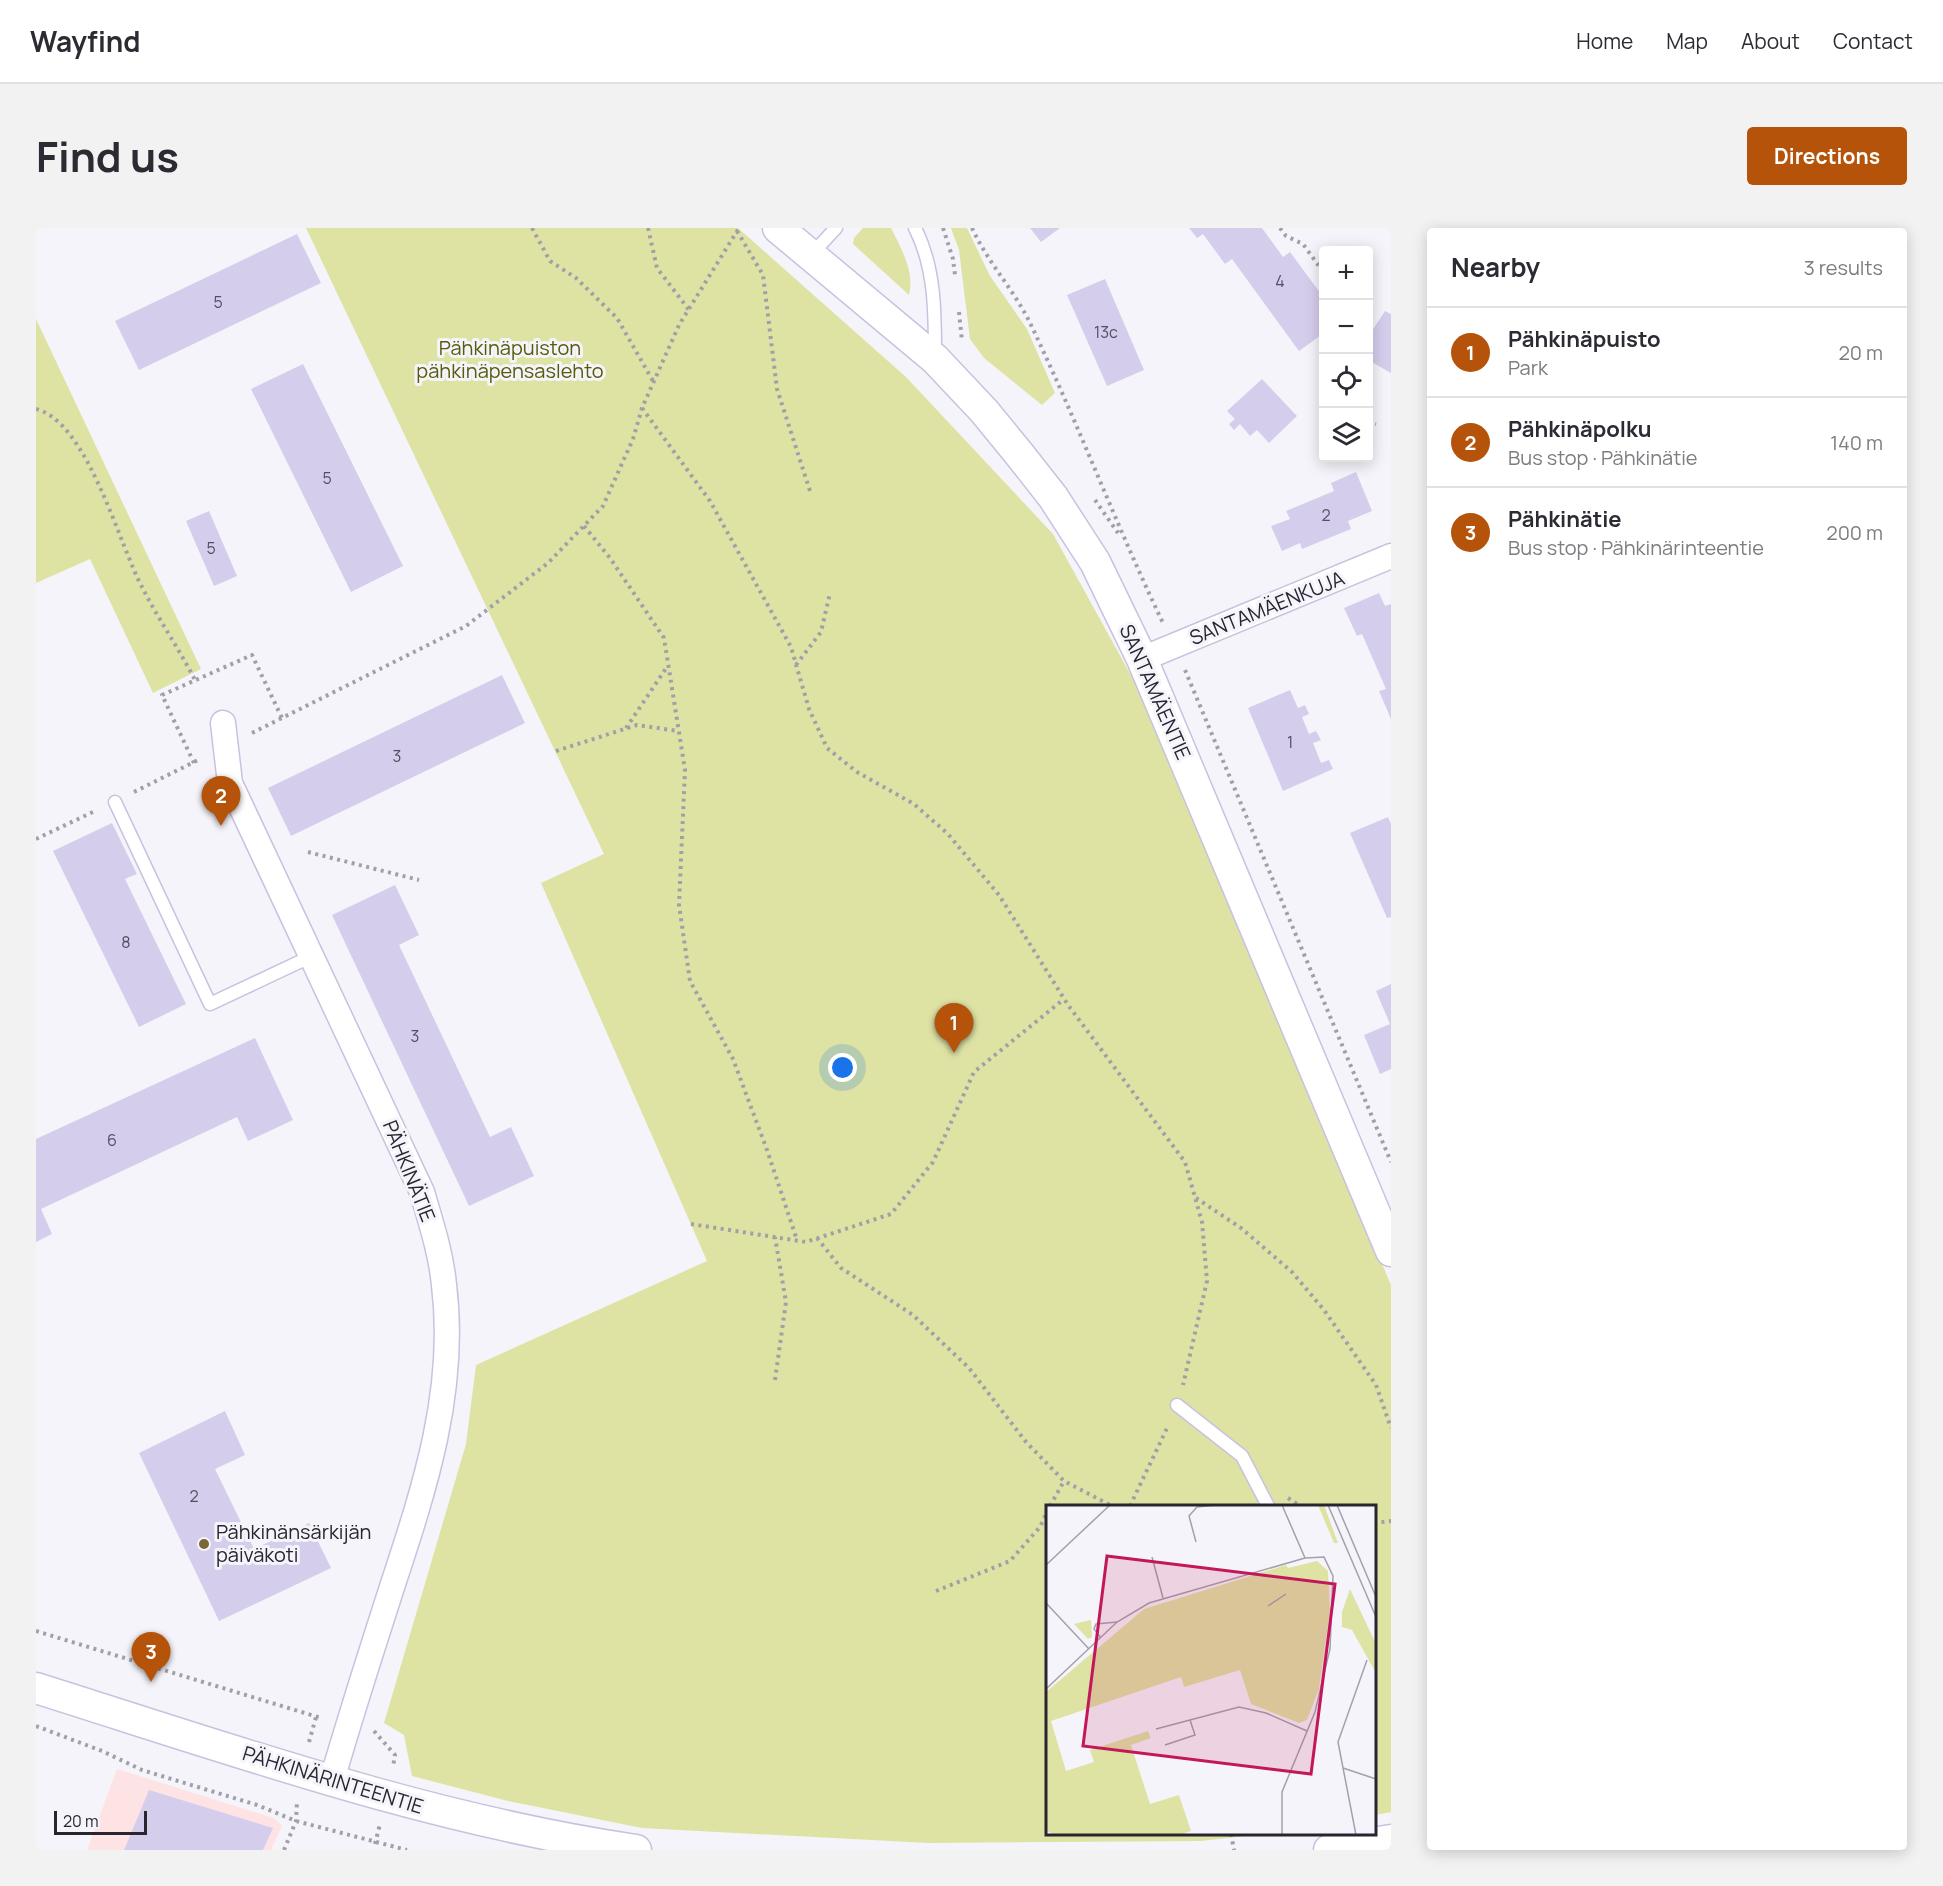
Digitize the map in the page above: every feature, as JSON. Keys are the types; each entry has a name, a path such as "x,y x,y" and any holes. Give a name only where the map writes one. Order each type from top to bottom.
{"street":[{"name":"SANTAMÄENTIE","path":"778,228 935,359 984,411 1053,496 1095,562 1142,659 1391,1251"},
{"name":"SANTAMÄENKUJA","path":"1142,659 1391,556"},
{"name":"PÄHKINÄTIE","path":"224,734 230,783 422,1192 436,1240 444,1285 447,1330 439,1427 427,1480 332,1780"},
{"name":"PÄHKINÄRINTEENTIE","path":"36,1688 472,1821 636,1850"},
{"path":"1329,1850 1391,1840"}],"lane":[{"path":"810,256 836,228"},
{"path":"915,228 925,248 931,273 935,359"},
{"path":"115,802 210,1004 312,956"},
{"path":"1177,1405 1242,1456 1267,1505"}],"path":[{"path":"532,228 550,261 576,278 616,318 654,382"},
{"path":"648,228 657,268 689,310"},
{"path":"972,228 981,247 1030,323 1124,541 1175,646 1391,1162"},
{"path":"1280,228 1286,236 1303,244 1319,267"},
{"path":"224,734 466,626 548,563 603,506 633,439 642,408 679,325 738,230 763,275 777,389 810,490"},
{"path":"642,408 710,501 791,647 809,709 827,747 857,772 914,804 948,834 999,895 1064,999 1185,1162 1203,1222 1207,1281 1177,1405 1130,1505"},
{"path":"36,409 54,416 93,469 142,588 195,680"},
{"path":"584,526 610,558 664,638 685,770 679,905 690,981 733,1059 767,1149 797,1240"},
{"path":"796,665 821,632 830,593"},
{"path":"626,729 668,666"},
{"path":"556,751 637,724 678,731"},
{"path":"308,852 419,880"},
{"path":"691,1224 806,1242 891,1214 933,1162 974,1072 1064,999"},
{"path":"1195,1198 1241,1228 1298,1280 1324,1310 1376,1385 1391,1428"},
{"path":"775,1380 786,1302 776,1237"},
{"path":"817,1238 842,1268 913,1315 969,1368 1026,1442 1064,1481 1110,1505"},
{"path":"1051,1505 1064,1481"},
{"path":"936,1591 1010,1561 1040,1527 1046,1514"},
{"path":"1376,1523 1391,1521"},
{"path":"36,1631 328,1720 372,1729 395,1755 375,1844"},
{"path":"36,1726 102,1751 141,1770 375,1844 407,1850"},
{"path":"1231,1835 1234,1850"}],"shaded area":[{"path":"117,1769 274,1818 282,1826 271,1850 87,1850"}],"green space":[{"name":"Pähkinäpuiston pähkinäpensaslehto","path":"306,228 738,228 906,377 1053,534 1133,679 1391,1285 1391,1812 1376,1815 1376,1505 1046,1505 1046,1835 1255,1835 1201,1841 928,1843 642,1828 508,1801 412,1776 404,1735 384,1723 466,1444 476,1365 707,1261 541,883 604,854"},
{"path":"863,228 891,228 909,269 909,295 853,244 854,238"},
{"path":"951,228 967,228 990,276 1027,329 1055,393 1042,405 984,358 970,339 959,250"},
{"path":"36,319 201,669 153,693 90,559 36,583"}],"building":[{"path":"1030,228 1060,228 1041,242"},
{"path":"1189,228 1262,228 1283,257 1290,252 1319,291 1319,337 1299,351 1232,259 1225,264 1203,234 1197,238"},
{"path":"297,234 321,283 139,370 115,321"},
{"path":"1105,279 1144,370 1107,386 1067,295"},
{"path":"1385,311 1391,314 1391,373 1373,363 1373,329"},
{"path":"303,364 403,566 351,592 251,389"},
{"path":"1262,379 1297,416 1269,443 1257,430 1250,436 1240,424 1234,430 1229,424 1235,419 1227,411"},
{"path":"1356,472 1372,511 1348,521 1351,529 1302,549 1300,543 1282,551 1271,526 1290,519 1286,511 1334,491 1331,483"},
{"path":"209,511 237,576 214,586 186,521"},
{"path":"1379,593 1385,606 1391,604 1391,719 1379,691 1386,689 1362,634 1357,636 1344,608"},
{"path":"502,675 525,723 291,836 268,788"},
{"path":"1290,690 1298,708 1305,705 1309,714 1302,717 1309,734 1316,731 1321,740 1313,743 1321,763 1329,760 1333,769 1283,791 1248,708"},
{"path":"1388,817 1391,824 1391,917 1387,918 1350,833"},
{"path":"112,823 137,874 125,879 186,1004 139,1027 53,851"},
{"path":"395,885 419,935 399,945 490,1137 511,1127 534,1176 469,1206 332,915"},
{"path":"1391,984 1391,1069 1380,1074 1364,1035 1390,1024 1376,991"},
{"path":"255,1038 293,1120 248,1141 237,1117 41,1209 52,1234 36,1242 36,1139"},
{"path":"225,1411 245,1455 215,1469 254,1549 309,1523 331,1568 219,1621 139,1453"},
{"path":"149,1790 273,1828 263,1850 124,1850"}],"place":[{"name":"Pähkinäpolku","path":"221,826"},
{"name":"Pähkinäpuisto","path":"954,1053"},
{"name":"Pähkinänsärkijän päiväkoti","path":"204,1544"},
{"name":"Pähkinätie","path":"151,1682"}]}
